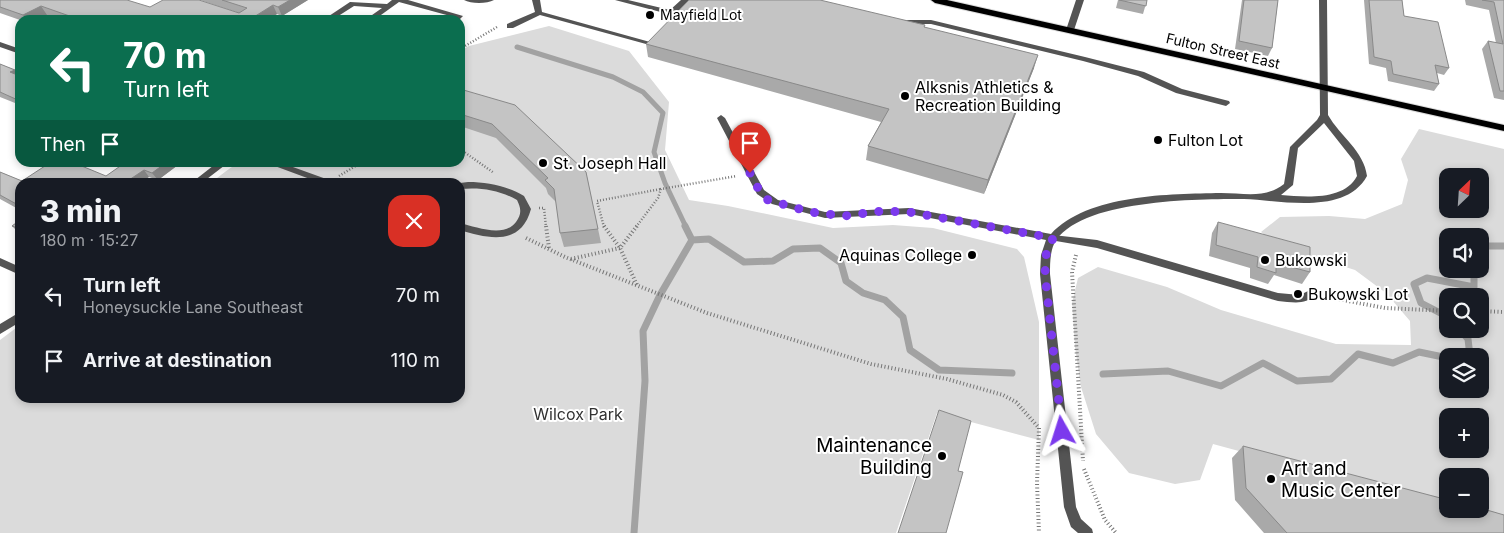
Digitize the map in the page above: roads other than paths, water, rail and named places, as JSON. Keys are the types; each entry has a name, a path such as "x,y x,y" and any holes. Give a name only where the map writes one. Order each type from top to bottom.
{"main road":[{"name":"Fulton Street East","path":"935,0 1504,128"}],"street":[{"path":"376,15 399,0 456,15"},
{"path":"468,0 490,0"},
{"path":"536,0 539,13"},
{"path":"619,0 672,13 685,0"},
{"path":"1070,30 1080,0"},
{"path":"1264,197 1278,193 1288,185 1294,147 1321,121 1324,115 1323,0"},
{"path":"335,15 353,4 389,6"},
{"path":"510,26 539,13 646,42"},
{"path":"897,20 906,23 931,22 1085,59 1141,74 1179,91 1226,103"},
{"path":"0,44 15,50"},
{"path":"1083,532 1076,523 1070,507 1045,274 1046,255 1053,238 1088,214 1129,204 1192,198 1264,197 1301,200 1343,194 1358,184 1362,172 1360,164 1329,125 1324,115"},
{"path":"721,118 760,192 768,200 805,211 844,216 882,211 909,212 1053,238 1090,242 1278,297 1302,299 1310,294"},
{"path":"203,178 218,167"},
{"path":"282,167 314,178"},
{"path":"465,186 486,186 506,191 521,198 526,209 521,224 502,235 492,235 465,227"},
{"path":"0,262 15,269"},
{"path":"0,330 15,320"}],"waterway":[{"path":"517,47 613,77 643,92 663,113 654,152 665,183 686,227"},
{"path":"685,226 692,240"},
{"path":"692,240 709,239 744,262 773,261 793,249 820,248 841,263 846,281 863,293 885,300 903,317 910,350 939,370 1012,373"},
{"path":"634,533 645,381 643,331 660,295 692,240"},
{"path":"1489,246 1504,246"},
{"path":"1439,312 1421,303 1414,284 1427,278 1474,287 1474,278"},
{"path":"1467,338 1469,348"},
{"path":"1103,374 1168,371 1221,386 1263,363 1297,381 1331,379 1358,354 1393,363 1419,352 1439,356"}],"place":[{"name":"Mayfield Lot","path":"650,15"},
{"name":"Alksnis Athletics & Recreation Building","path":"905,96"},
{"name":"Fulton Lot","path":"1158,140"},
{"name":"St. Joseph Hall","path":"543,163"},
{"name":"Aquinas College","path":"972,255"},
{"name":"Bukowski","path":"1265,260"},
{"name":"Bukowski Lot","path":"1298,294"},
{"name":"Maintenance Building","path":"942,456"},
{"name":"Art and Music Center","path":"1271,479"}],"park label":[{"name":"Wilcox Park","path":"578,414"}]}
